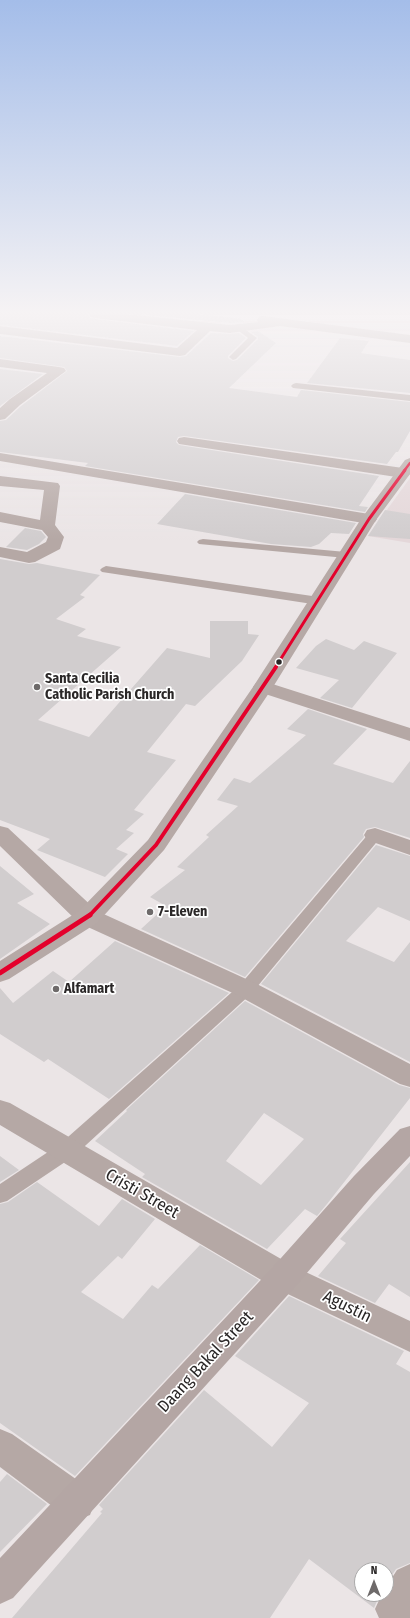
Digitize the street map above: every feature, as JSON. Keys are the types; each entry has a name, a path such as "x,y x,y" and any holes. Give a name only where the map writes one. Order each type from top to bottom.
{"main road":[{"path":"0,973 88,917 156,845 263,687 293,638 319,601 369,519 407,470"}],"street":[{"path":"0,416 15,402 33,390"},
{"path":"184,441 407,470"},
{"path":"0,457 369,519"},
{"path":"0,481 52,486 46,526"},
{"path":"0,517 46,526 56,537 54,545 29,558 0,552"},
{"path":"263,687 410,735"},
{"path":"0,833 88,917 246,989 410,1078"},
{"path":"375,835 410,848"},
{"name":"Cristi Street","path":"0,1111 284,1277"},
{"name":"Daang Bakal Street","path":"0,1585 284,1277 364,1185 410,1137"},
{"name":"Agustin","path":"284,1277 410,1337"},
{"path":"0,1446 77,1502"}],"lane":[{"path":"329,390 410,398"},
{"path":"203,542 346,555"},
{"path":"106,570 319,601"},
{"path":"0,1195 67,1150 246,989 375,835"}],"shaded area":[{"path":"410,478 410,543 368,536"}],"building":[{"path":"0,390 22,390 0,406"},
{"path":"43,390 240,390 297,397 301,390 410,402 410,431 398,452 396,452 387,464 184,436 178,437 176,442 179,445 379,476 359,506 368,507 365,512 85,466 88,463 0,452 0,421 6,420"},
{"path":"374,390 410,390 410,393"},
{"path":"185,494 356,523 349,534 331,533 319,544 311,547 271,544 157,524"},
{"path":"385,510 410,514 410,539 368,536"},
{"path":"25,528 41,531 46,537 39,544 27,550 6,547"},
{"path":"0,559 29,564 37,563 100,575 80,595 85,597 56,619 86,629 77,636 121,647 38,720 89,737 167,648 210,658 210,621 248,621 248,634 259,635 242,661 195,706 186,704 147,752 176,760 134,810 144,814 126,830 134,833 116,849 128,854 105,877 37,850 50,839 0,820"},
{"path":"326,639 354,650 364,641 397,653 352,708 320,698 339,680 296,668 316,646"},
{"path":"308,709 367,729 333,764 393,783 410,761 410,838 375,827 366,829 363,834 364,837 245,977 141,929 166,906 150,897 185,870 177,867 209,837 206,835 238,806 217,800 234,778 250,783 306,735 287,729"},
{"path":"376,845 410,856 410,921 378,907 346,941 394,962 410,942 410,1062 261,984"},
{"path":"0,866 34,894 17,903 50,924 0,959"},
{"path":"115,941 229,993 109,1099 48,1059 44,1062 0,1034 0,988 13,1003 53,971 69,982"},
{"path":"245,1001 399,1085 410,1088 410,1098 317,1216 305,1209 267,1249 142,1177 145,1174 95,1141 127,1111 126,1110","holes":["264,1113 304,1139 261,1185 226,1161"]},
{"path":"0,1156 19,1170 0,1182"},
{"path":"410,1162 410,1297 389,1284 375,1303 318,1276 346,1243 340,1239"},
{"path":"37,1182 99,1226 122,1199 155,1219 122,1259 118,1256 81,1292 123,1319 152,1285 158,1289 200,1245 259,1280 75,1476 0,1423 0,1204 8,1202"},
{"path":"289,1296 404,1351 396,1364 410,1372 410,1563 396,1569 394,1572 394,1562 354,1562 354,1593 309,1559 270,1618 12,1618 102,1513 100,1512 103,1509 99,1505 204,1390 272,1447 309,1403 235,1356"},
{"path":"7,1474 47,1504 0,1552 0,1482"},
{"path":"366,1602 377,1602 374,1608"}],"transit line":[{"path":"0,973 88,917 156,845 263,687 369,519 410,463"}],"place":[{"name":"Santa Cecilia Catholic Parish Church","path":"37,687"},
{"name":"7-Eleven","path":"150,912"},
{"name":"Alfamart","path":"56,989"}]}
